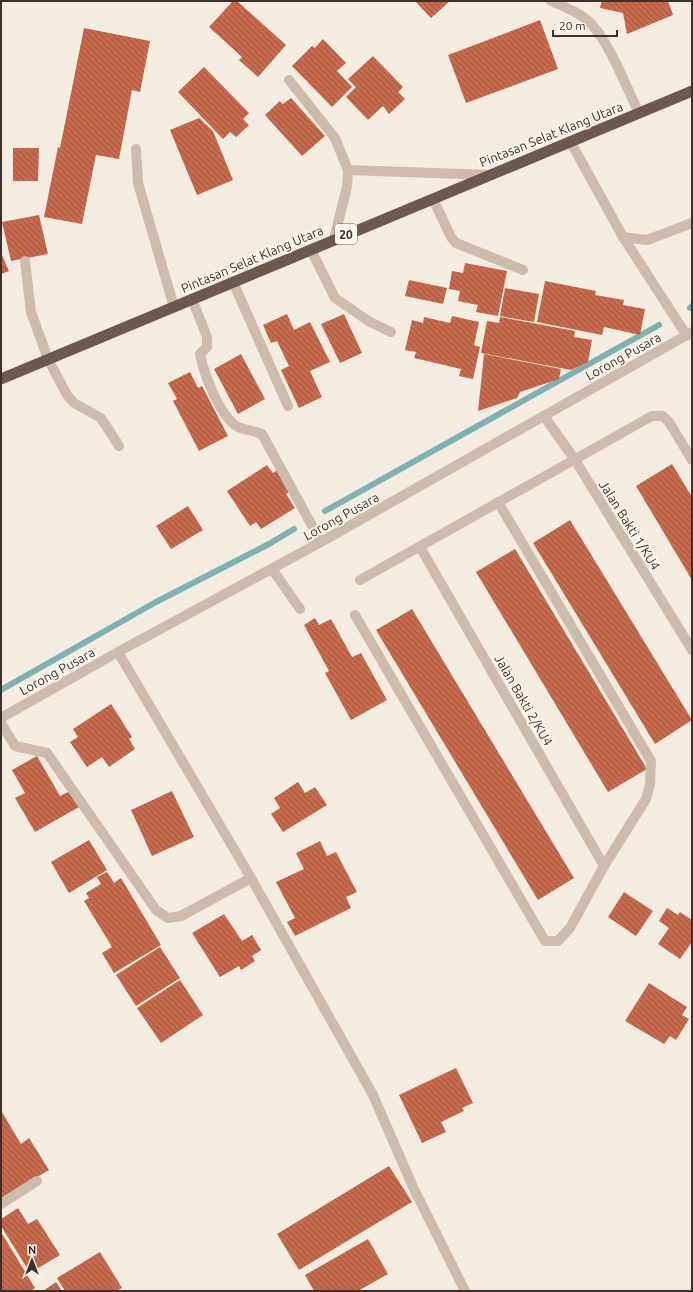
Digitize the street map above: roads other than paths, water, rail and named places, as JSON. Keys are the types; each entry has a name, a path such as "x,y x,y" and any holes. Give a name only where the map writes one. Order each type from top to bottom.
{"highway":[{"name":"Pintasan Selat Klang Utara","path":"1,379 692,91"}],"street":[{"path":"551,1 569,8 593,25 606,46 639,113"},
{"path":"289,80 335,138 348,170 347,187 334,240"},
{"path":"570,141 623,237 689,334"},
{"path":"136,149 138,183 174,307"},
{"path":"348,170 490,175"},
{"path":"433,199 456,243 523,270"},
{"path":"623,237 647,240 692,223"},
{"path":"311,250 335,298 370,322 391,332"},
{"path":"26,261 31,312 48,359 67,395 74,403 101,418 119,446"},
{"path":"233,282 288,406"},
{"path":"192,299 207,337 207,346 200,354 204,372 228,419 239,427 262,434 321,542"},
{"name":"Lorong Pusara","path":"1,718 118,652 321,542 689,334"},
{"name":"Jalan Bakti 1/KU4","path":"544,416 575,460 692,650"},
{"path":"360,580 652,416 663,416 669,422 692,459"},
{"path":"354,615 545,941 558,941 570,928 604,866 646,799 650,784 652,761 498,502"},
{"name":"Jalan Bakti 2/KU4","path":"420,547 604,866"},
{"path":"272,568 300,609"},
{"path":"118,652 251,878 373,1096 413,1187 465,1291"},
{"path":"1,723 15,746 46,753 156,910 168,918 181,916 251,878"},
{"path":"1,1204 36,1181"}],"waterway":[{"path":"325,511 659,325"},
{"path":"1,690 156,602 269,544 294,529"}]}
